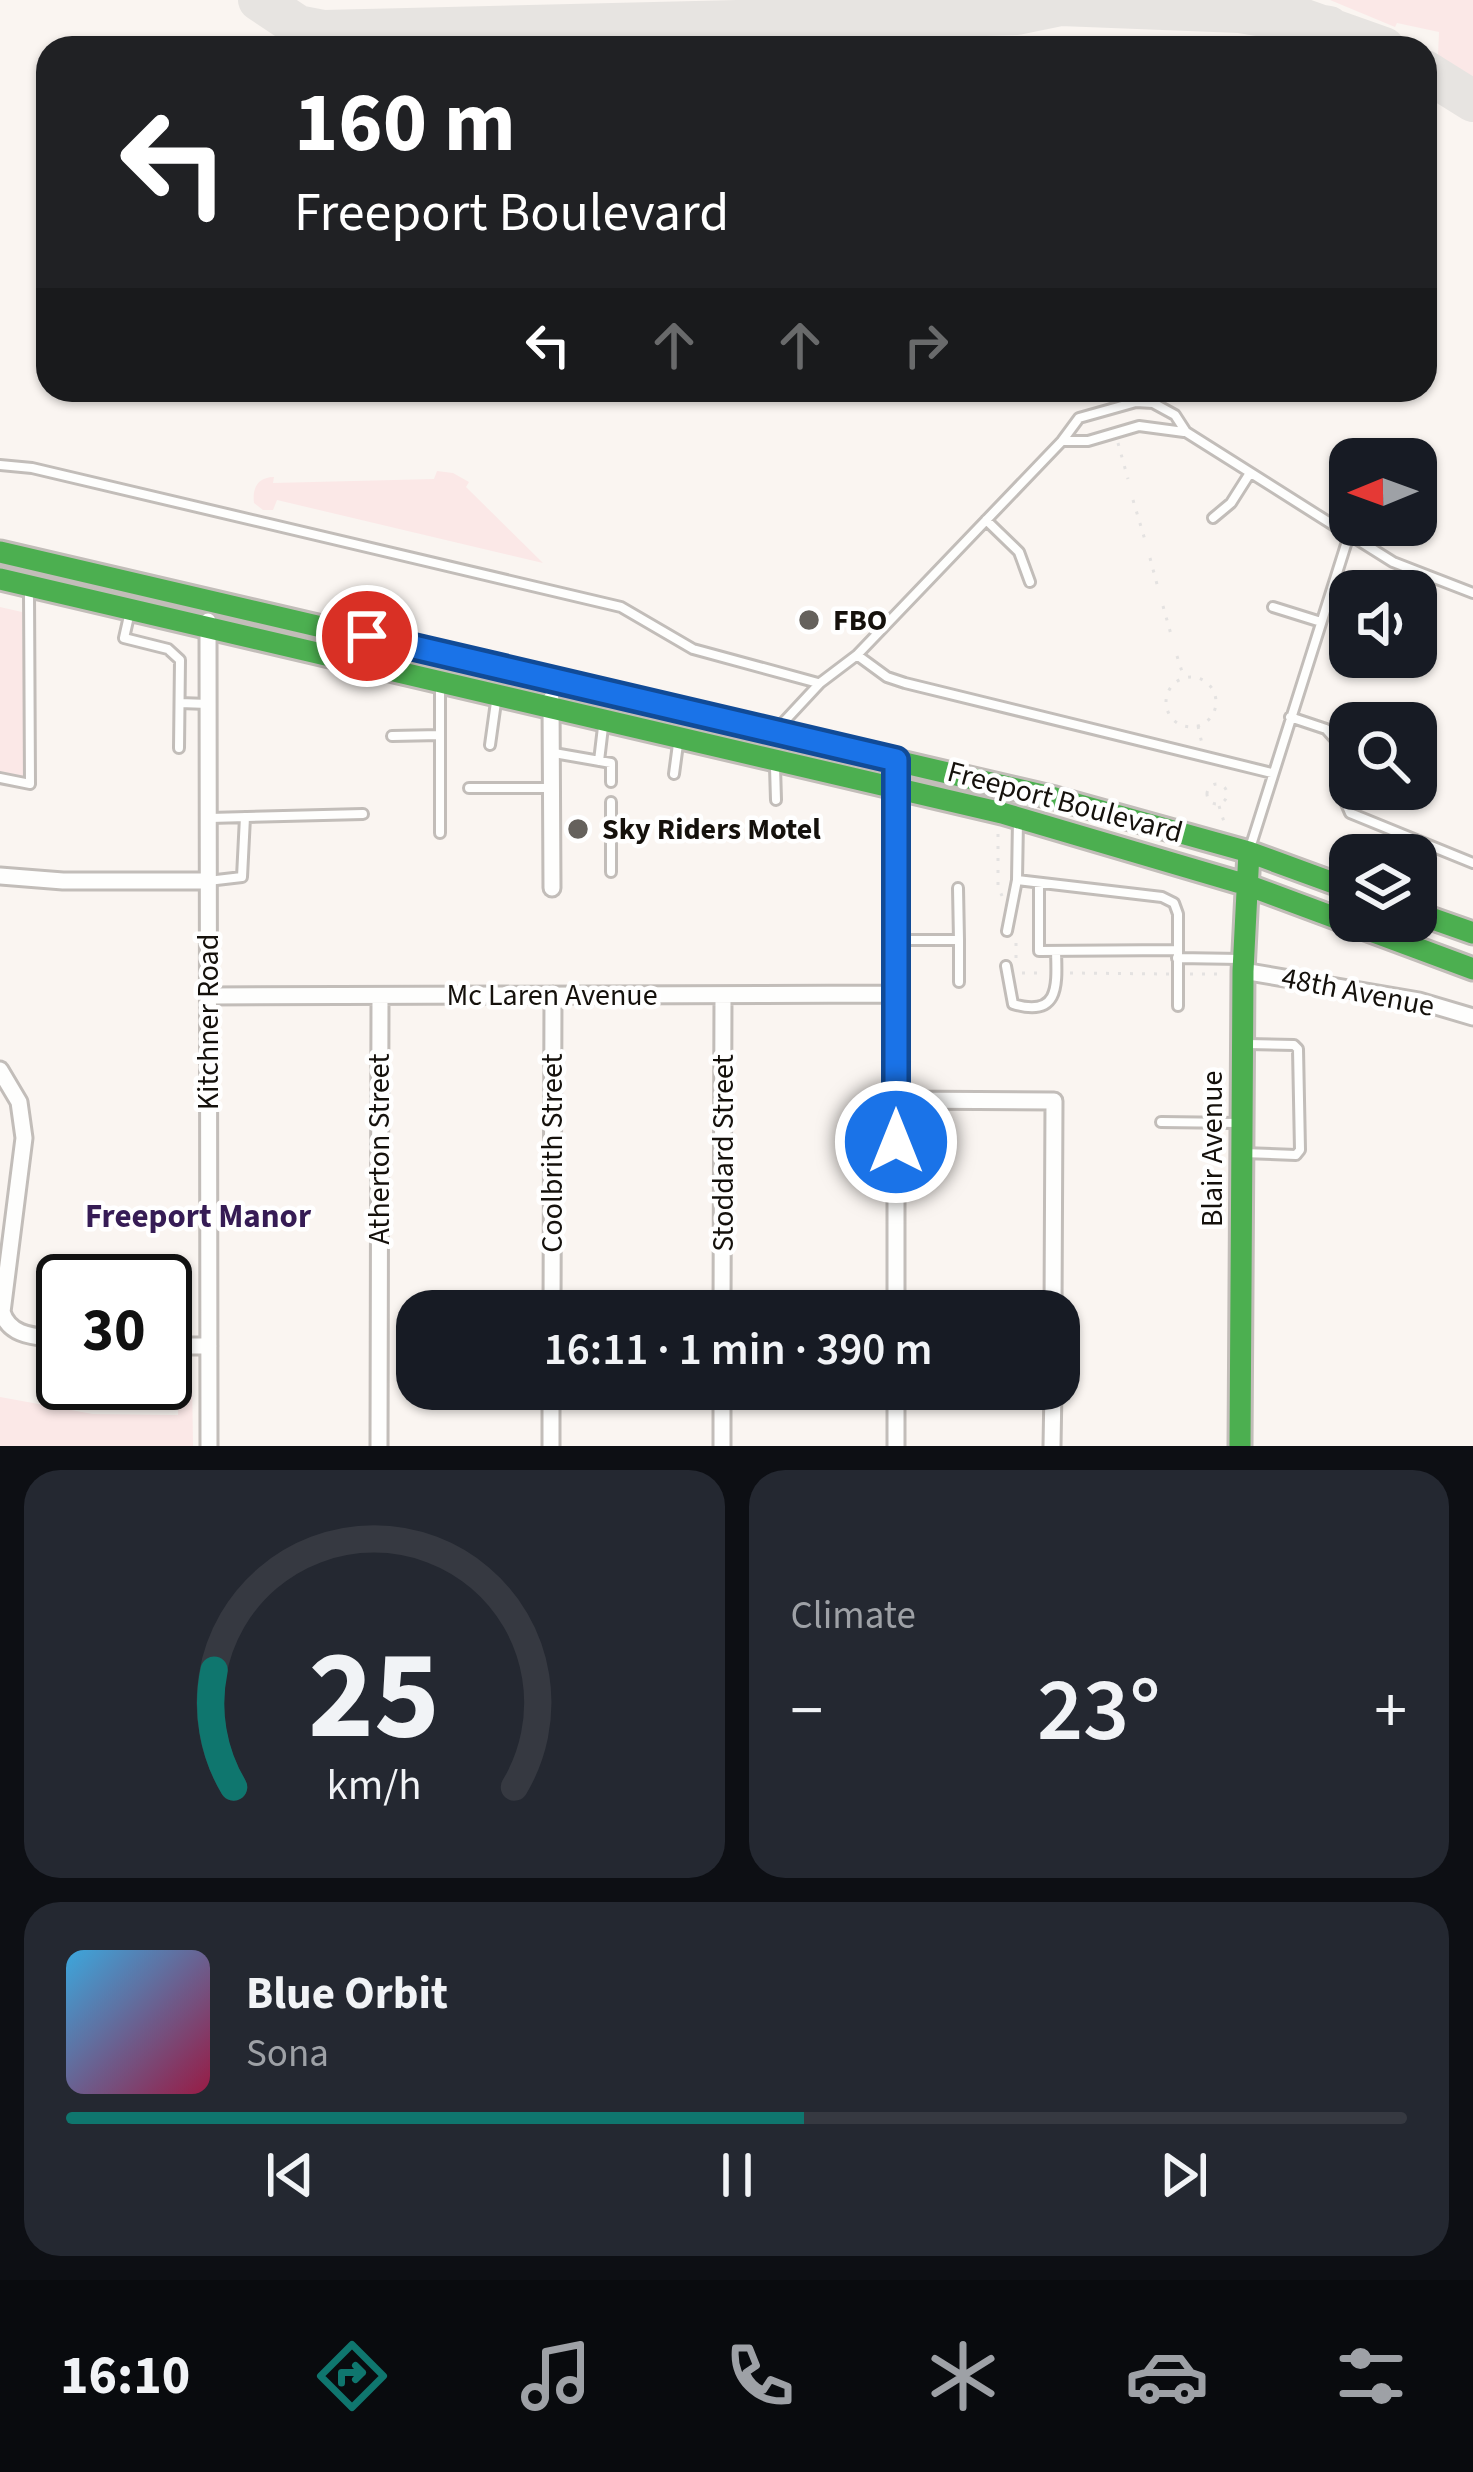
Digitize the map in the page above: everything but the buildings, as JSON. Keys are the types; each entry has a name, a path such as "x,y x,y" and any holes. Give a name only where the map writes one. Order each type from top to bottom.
{"main road":[{"name":"Freeport Boulevard","path":"0,552 1055,798 1249,853 1329,882"},
{"name":"Freeport Boulevard","path":"0,579 1018,818 1247,886 1473,969"},
{"name":"Blair Avenue","path":"1240,1446 1243,965 1249,853"},
{"path":"1437,920 1473,933"}],"street":[{"name":"Kitchner Road","path":"207,599 209,1446"},
{"path":"551,680 552,888"},
{"path":"896,760 896,1290"},
{"path":"0,876 208,881"},
{"name":"48th Avenue","path":"1243,965 1419,1001 1473,1017"},
{"name":"Mc Laren Avenue","path":"208,996 896,994"},
{"name":"Coolbrith Street","path":"552,1290 553,995"},
{"name":"Stoddard Street","path":"722,1290 723,995"},
{"name":"Atherton Street","path":"379,1446 380,996"},
{"path":"0,1070 19,1102 24,1138 2,1312 15,1332 36,1336"},
{"path":"896,1100 1054,1101 1053,1290"},
{"path":"192,1346 209,1346"},
{"path":"551,1410 551,1446"},
{"path":"722,1410 722,1446"},
{"path":"896,1410 896,1446"},
{"path":"1052,1446 1053,1410"}],"lane":[{"path":"774,732 820,683 857,655 1079,418 1136,402 1153,403 1175,415 1186,432 1329,522"},
{"path":"1062,441 1088,441 1138,426 1186,432"},
{"path":"0,464 621,607 693,649 820,683"},
{"path":"1214,518 1231,503 1250,473"},
{"path":"986,520 1019,552 1030,582"},
{"path":"1249,853 1345,546"},
{"path":"1367,546 1393,562 1473,593"},
{"path":"0,778 30,784 29,586"},
{"path":"1273,608 1321,622"},
{"path":"130,609 124,638 168,650 180,660 179,748"},
{"path":"440,833 440,681 446,655"},
{"path":"857,655 887,677 905,683 1271,773"},
{"path":"490,745 497,694"},
{"path":"180,703 208,704"},
{"path":"1290,717 1327,729 1343,748 1344,799 1350,813 1473,863"},
{"path":"599,761 604,719"},
{"path":"392,736 440,735"},
{"path":"674,774 679,736"},
{"path":"551,752 611,763 611,782"},
{"path":"775,759 776,800"},
{"path":"469,788 552,788"},
{"path":"611,802 611,872"},
{"path":"208,818 363,814"},
{"path":"208,881 242,877 245,817"},
{"path":"1007,931 1017,880 1018,818"},
{"path":"1017,880 1119,892 1139,900 1162,896 1174,903 1178,1006"},
{"path":"1039,883 1039,951 1139,945 1243,965"},
{"path":"958,888 959,982"},
{"path":"1093,889 1093,905"},
{"path":"1119,892 1119,905"},
{"path":"896,940 959,940"},
{"path":"1006,966 1012,1004 1046,1004 1056,991 1056,951"},
{"path":"1242,1044 1294,1045 1298,1049 1300,1150 1296,1154 1242,1153"},
{"path":"1161,1122 1242,1124"}],"path":[{"path":"1117,441 1127,479"},
{"path":"1133,500 1145,540"},
{"path":"1150,558 1158,588"},
{"path":"1163,606 1172,638"},
{"path":"1177,656 1184,678"},
{"path":"1184,678 1204,681 1214,693 1214,710 1198,726 1174,721 1166,706 1168,690 1184,678"},
{"path":"1198,726 1202,746"},
{"path":"1219,805 1225,825"}],"shaded area":[{"path":"1330,0 1473,0 1473,77 1438,55 1439,32 1397,23 1395,27"},
{"path":"437,471 469,482 466,487 543,563 277,500 273,510 254,503 257,484 268,478 274,477 273,483 434,479"},
{"path":"0,607 22,612 26,781 0,775"},
{"path":"192,1379 193,1446 0,1446 0,1397 36,1404 36,1410 178,1415 178,1410 192,1410"}],"taxiway":[{"path":"259,0 298,26 324,31 1017,14 1061,5 1240,12 1329,27"},
{"path":"1302,19 1350,36"},
{"path":"1437,78 1473,101"}],"traffic: fast":[{"path":"0,552 1055,798 1249,852 1329,881"},
{"path":"0,579 1002,813 1247,885 1473,969"},
{"path":"1240,1446 1243,971 1249,852"},
{"path":"1437,920 1473,933"}],"place":[{"name":"FBO","path":"809,620"},
{"name":"Sky Riders Motel","path":"578,829"}],"district":[{"name":"Freeport Manor","path":"198,1216"}],"route":[{"path":"367,636 896,760 896,1142"}]}
